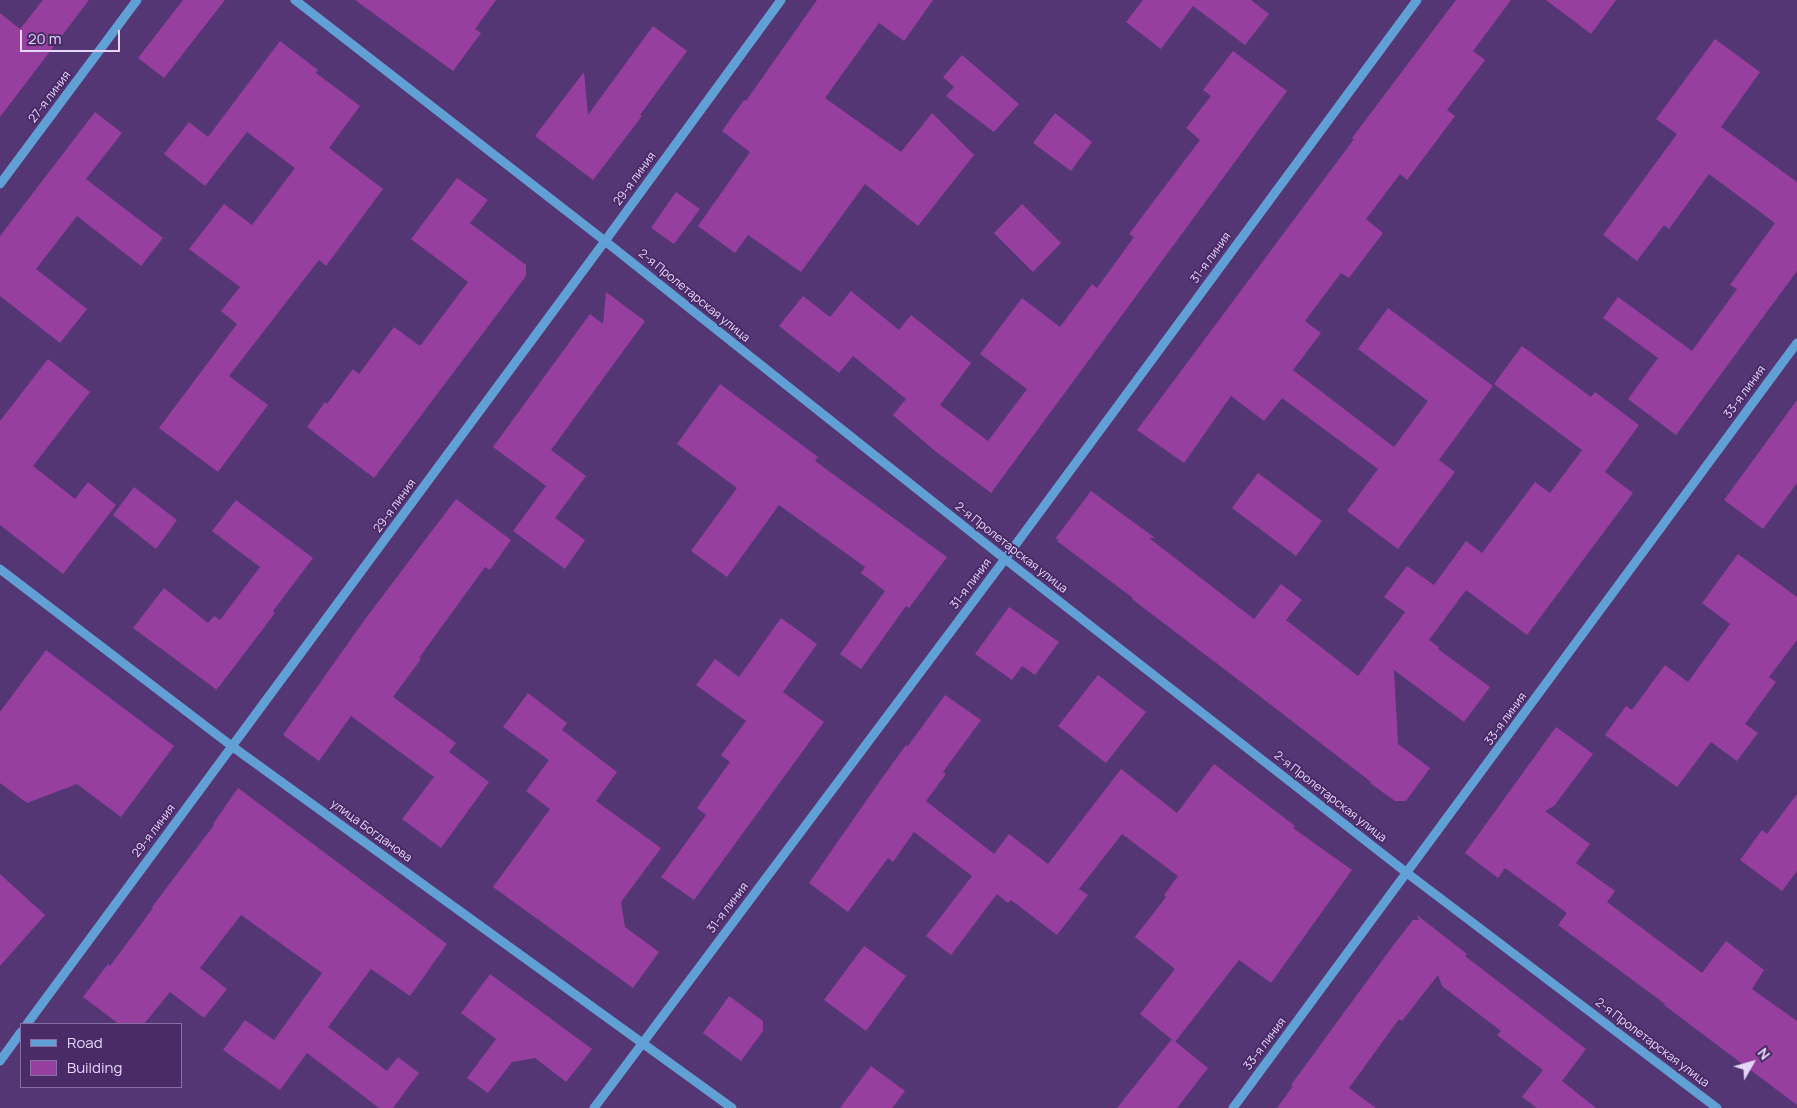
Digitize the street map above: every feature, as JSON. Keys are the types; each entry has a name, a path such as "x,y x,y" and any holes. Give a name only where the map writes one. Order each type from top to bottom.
{"street":[{"name":"27-я линия","path":"0,184 137,0"},
{"name":"2-я Пролетарская улица","path":"295,0 605,241 1005,560 1408,873 1717,1108"},
{"name":"29-я линия","path":"28,1023 781,0"},
{"name":"31-я линия","path":"594,1108 1005,560 1417,0"},
{"name":"33-я линия","path":"1233,1108 1797,343"},
{"name":"улица Богданова","path":"0,569 232,747 732,1108"},
{"path":"0,1061 20,1033"}],"building":[{"path":"43,0 89,0 0,117 0,13 20,29"},
{"path":"183,0 225,0 164,78 138,58"},
{"path":"355,0 496,0 475,29 481,33 453,71"},
{"path":"817,0 933,0 904,41 879,23 825,98 901,152 932,113 974,155 918,226 865,184 801,272 748,235 735,253 698,226 750,152 722,131 744,100 746,101"},
{"path":"1143,0 1251,0 1269,14 1245,45 1193,6 1161,49 1126,22"},
{"path":"1456,0 1511,0 1473,51 1485,60 1447,110 1455,116 1407,180 1400,174 1366,219 1383,233 1349,278 1341,273 1305,321 1321,333 1293,370 1394,447 1428,401 1358,349 1388,308 1493,386 1439,460 1455,472 1398,549 1347,511 1378,469 1282,398 1264,421 1231,396 1184,463 1137,430"},
{"path":"1546,0 1616,0 1591,34"},
{"path":"653,26 687,51 640,115 642,116 593,180 535,136 584,72 588,115"},
{"path":"1715,39 1760,72 1721,127 1797,182 1797,271 1676,435 1628,399 1658,358 1603,318 1618,297 1692,351 1737,289 1730,285 1775,223 1709,174 1669,229 1664,225 1637,261 1603,235 1677,134 1656,119"},
{"path":"280,41 318,70 316,73 360,106 329,148 383,189 326,266 319,260 229,376 268,405 218,472 159,428 237,324 221,311 240,287 189,249 224,204 252,225 295,168 247,132 205,186 164,154 189,122 208,137"},
{"path":"1233,51 1287,91 991,493 935,451 893,415 906,399 853,356 839,373 779,326 803,296 830,317 851,291 899,330 911,315 971,363 940,405 988,441 1027,389 980,354 1022,298 1060,327 1092,284 1097,288 1134,237 1129,234 1200,140 1186,128 1211,96 1203,90"},
{"path":"962,55 1019,104 994,132 946,96 954,87 943,77"},
{"path":"95,112 122,133 86,179 163,238 141,266 77,216 36,269 87,309 60,343 0,296 0,236"},
{"path":"1055,113 1092,142 1071,171 1033,143"},
{"path":"457,178 488,200 470,223 526,265 526,276 374,478 307,427 353,369 359,374 394,327 420,346 468,282 411,239"},
{"path":"676,192 700,209 674,244 651,228"},
{"path":"1022,204 1061,243 1033,272 994,233"},
{"path":"606,292 645,321 551,450 586,476 555,518 585,540 565,569 513,531 546,486 493,447 590,314 603,324"},
{"path":"1522,346 1591,397 1595,392 1639,425 1605,472 1633,493 1527,635 1466,590 1429,640 1439,647 1438,649 1490,687 1464,722 1394,670 1398,744 1430,768 1406,801 1395,801 1370,783 1057,541 1059,539 1055,539 1091,491 1155,538 1149,538 1254,619 1281,584 1302,600 1286,620 1358,676 1405,612 1384,597 1407,566 1434,585 1466,541 1482,553 1535,482 1550,493 1582,450 1494,384"},
{"path":"48,359 90,392 33,466 75,499 88,482 116,505 63,574 0,525 0,421"},
{"path":"720,384 818,457 815,461 947,557 909,608 906,606 861,669 840,654 885,591 861,573 865,567 779,505 727,577 691,551 737,488 677,444"},
{"path":"1797,400 1797,483 1763,529 1724,500"},
{"path":"1258,473 1322,521 1296,556 1232,508"},
{"path":"134,487 177,520 156,549 113,515"},
{"path":"456,499 511,540 490,570 485,567 393,697 456,743 449,752 489,782 441,848 402,819 434,777 351,716 319,761 283,735 366,618"},
{"path":"236,500 313,558 273,611 275,613 217,687 217,690 133,628 164,588 208,623 214,616 220,620 260,567 212,531"},
{"path":"1738,554 1797,597 1797,640 1769,677 1776,682 1745,724 1758,733 1737,761 1711,742 1677,787 1605,735 1626,706 1632,710 1665,665 1688,682 1730,624 1702,603"},
{"path":"1009,607 1059,642 1035,675 1022,666 1012,680 975,654"},
{"path":"781,618 817,644 783,692 824,722 694,900 661,877 706,815 697,808 730,762 721,755 746,721 696,685 715,659 739,677"},
{"path":"46,650 174,746 121,817 77,784 27,803 0,783 0,712"},
{"path":"1098,675 1146,712 1106,763 1058,726"},
{"path":"528,693 567,723 562,730 617,772 596,801 661,848 621,902 625,927 659,952 633,988 493,887 550,809 526,791 549,760 503,727"},
{"path":"945,695 981,720 943,772 946,774 926,801 994,854 1009,834 1048,864 1121,769 1177,813 1214,764 1295,826 1293,828 1352,870 1271,983 1239,960 1175,1042 1140,1014 1175,969 1135,937 1166,897 1164,895 1178,876 1122,834 1079,889 1088,895 1057,935 1011,900 1008,903 997,894 951,955 926,936 972,876 914,832 893,862 888,858 848,912 809,883 882,778"},
{"path":"1556,727 1593,754 1554,806 1545,811 1590,844 1576,863 1615,891 1607,902 1702,973 1726,941 1764,970 1752,989 1797,1021 1797,1105 1558,925 1567,913 1505,868 1498,878 1465,853"},
{"path":"238,788 447,944 410,996 371,969 328,1027 387,1071 398,1057 419,1073 393,1108 379,1108 307,1053 280,1090 223,1050 245,1020 274,1040 322,973 241,915 200,968 227,989 204,1018 170,992 145,1023 118,1023 83,997 108,964 110,966"},
{"path":"1797,794 1797,871 1782,891 1740,860 1762,830 1767,834"},
{"path":"0,874 45,915 0,966"},
{"path":"1417,915 1467,954 1465,956 1586,1049 1562,1081 1596,1108 1537,1108 1522,1097 1543,1070 1497,1035 1501,1031 1442,986 1438,975 1402,1021 1399,1019 1349,1088 1376,1108 1277,1108 1293,1086 1291,1085 1392,947 1413,920 1419,920"},
{"path":"864,946 906,976 866,1031 824,1000"},
{"path":"490,974 592,1049 566,1082 535,1058 512,1062 488,1093 467,1078 496,1039 461,1013"},
{"path":"729,996 763,1021 763,1031 741,1061 703,1033"},
{"path":"1172,1039 1208,1068 1177,1108 1117,1108"},
{"path":"871,1066 905,1091 892,1108 840,1108"}]}
